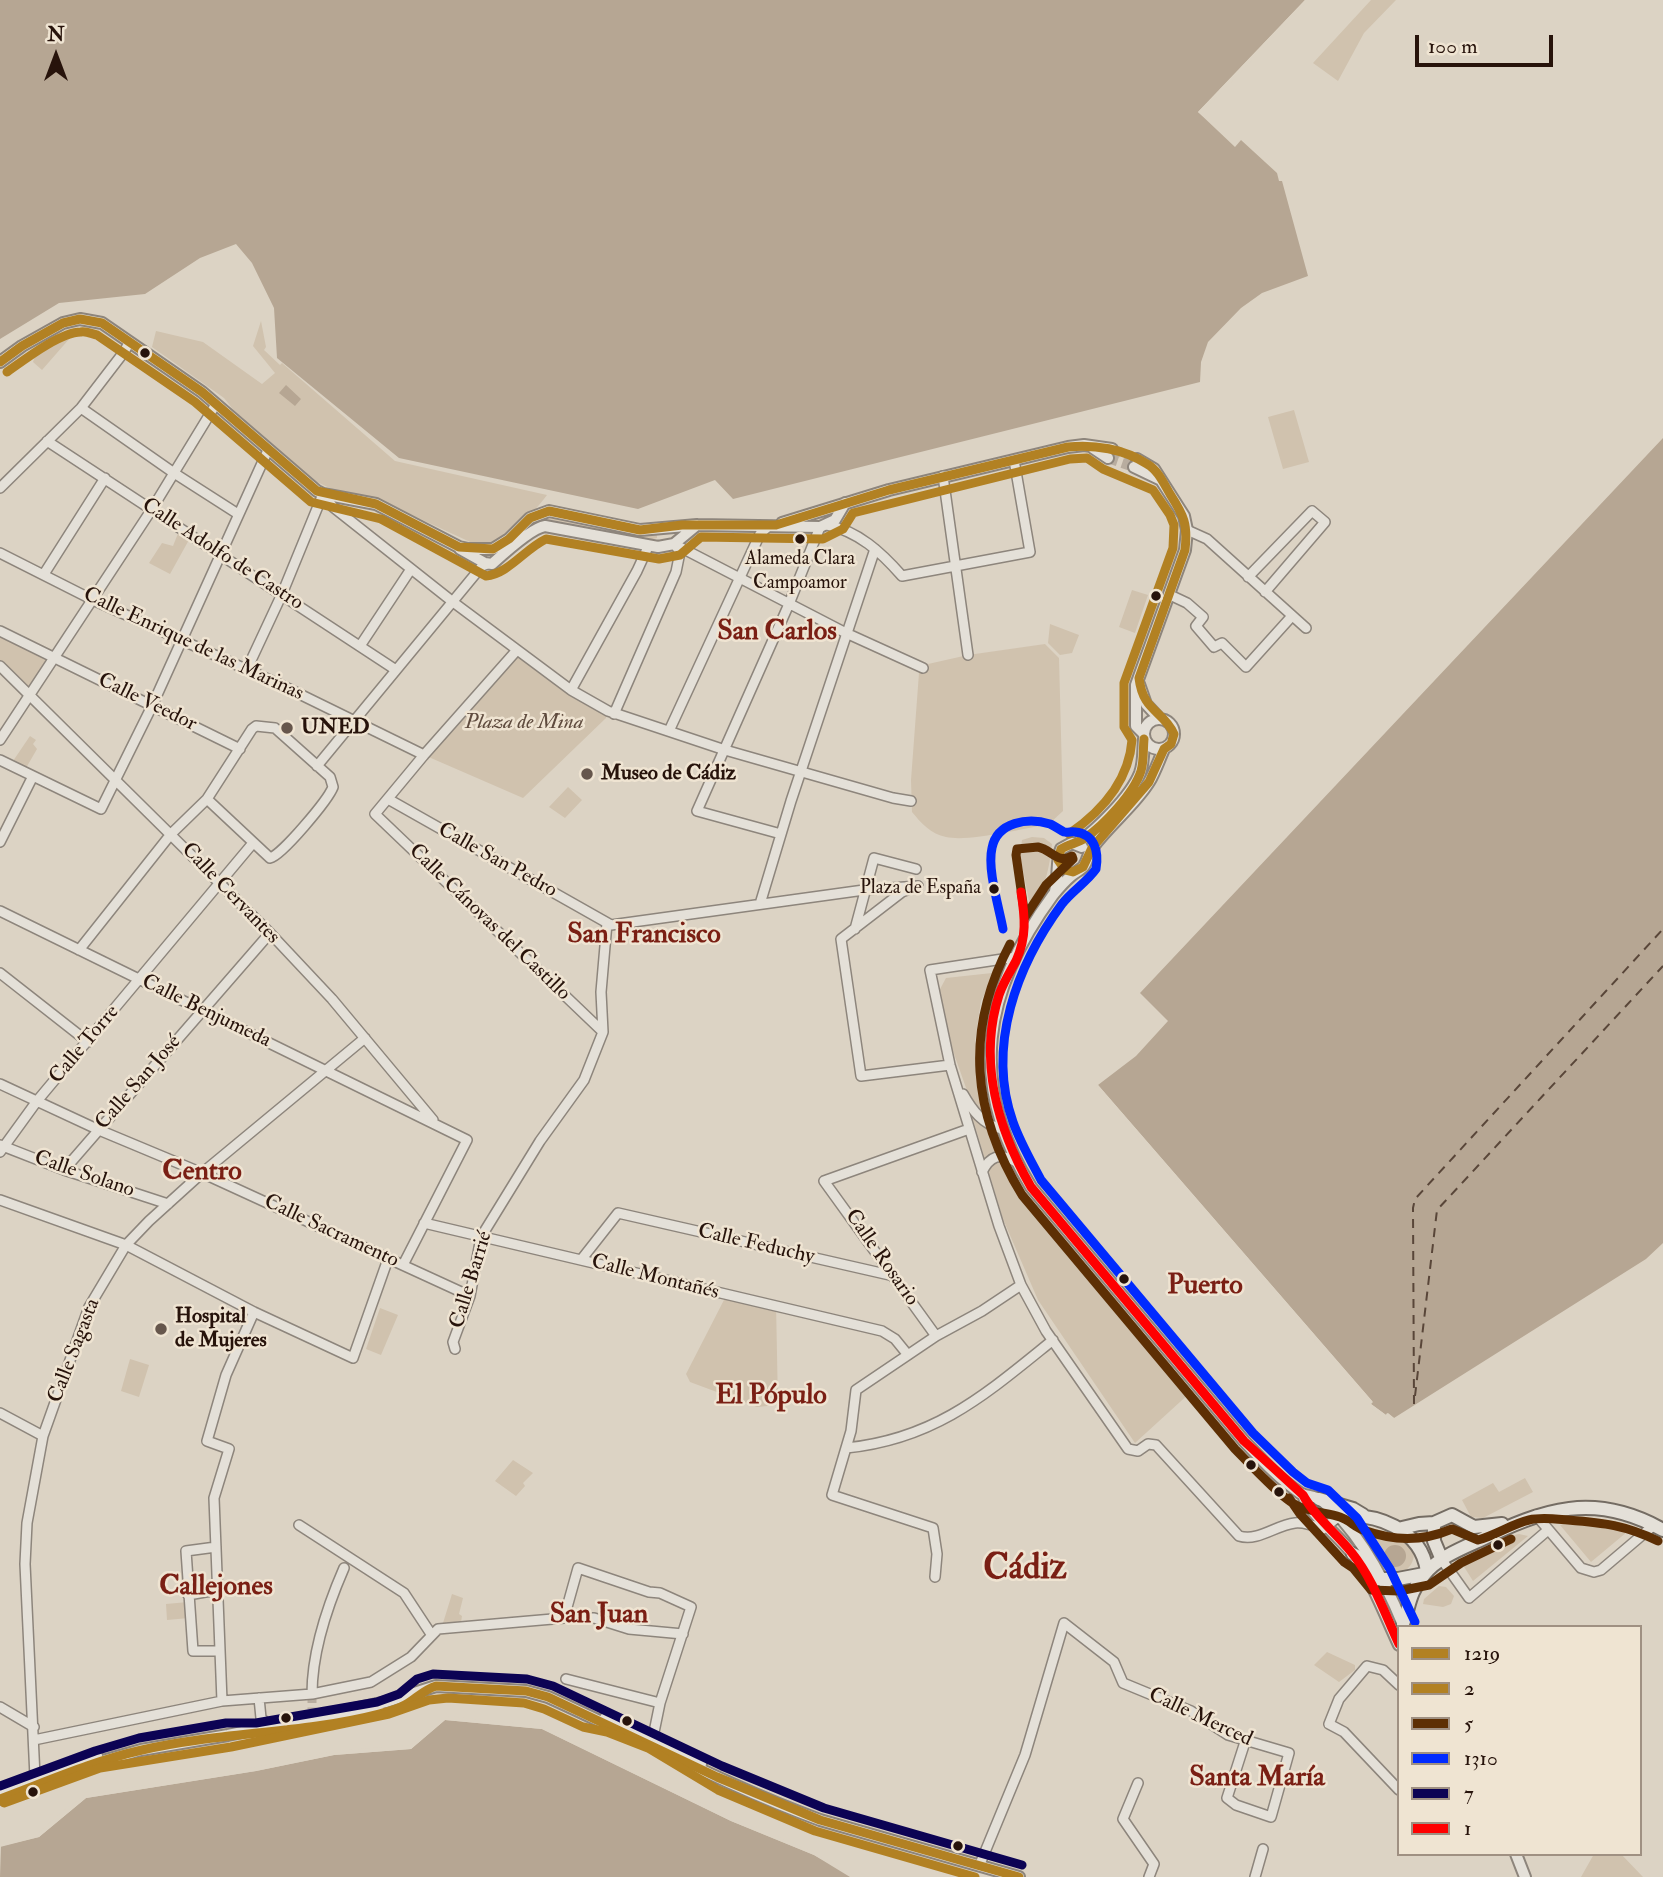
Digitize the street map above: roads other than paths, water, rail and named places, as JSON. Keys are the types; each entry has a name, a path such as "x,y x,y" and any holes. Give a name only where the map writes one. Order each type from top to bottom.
{"main road":[{"path":"1319,1499 1353,1508 1366,1518"},
{"path":"1403,1625 1410,1596 1426,1572 1462,1549 1534,1516 1561,1509 1592,1508 1626,1514 1658,1528"},
{"path":"1333,1521 1366,1518 1402,1528 1434,1523 1452,1516 1474,1527 1489,1527 1521,1517 1534,1516"},
{"path":"1434,1523 1434,1541 1442,1560"},
{"path":"1462,1549 1469,1536 1466,1523"},
{"path":"1402,1528 1420,1548 1426,1572"},
{"path":"1353,1554 1361,1558 1373,1575 1383,1580 1426,1572"}],"street":[{"path":"0,362 63,323 80,318 102,323 202,393 323,494 333,508 571,690 611,713 725,750 892,798 911,801"},
{"path":"0,488 81,408 129,343"},
{"path":"0,740 152,509 216,404"},
{"path":"81,408 238,514"},
{"name":"Calle Adolfo de Castro","path":"47,440 396,670"},
{"path":"669,731 767,526 943,476 1068,447 1091,446 1110,454"},
{"path":"0,760 101,808 183,640 268,450"},
{"path":"317,766 488,556 530,518 550,511 640,530 697,525 823,526 855,534 875,549 902,576 1030,552 1014,460"},
{"path":"1135,463 1154,469 1184,516 1187,530 1185,550 1135,694 1136,726 1151,748 1164,748"},
{"path":"943,476 968,655"},
{"path":"44,574 105,478"},
{"path":"323,494 376,504 459,547 488,556 514,547 537,527 545,526 648,547 674,544 697,525"},
{"path":"247,669 282,594 323,494"},
{"path":"781,834 696,811 823,526 841,514 845,503"},
{"path":"1248,577 1312,511 1325,522 1265,592"},
{"path":"1187,530 1207,539 1306,628"},
{"path":"674,544 846,633 923,668"},
{"path":"611,713 676,572 680,552 674,544"},
{"path":"571,690 648,547"},
{"path":"760,904 875,549"},
{"name":"Calle Enrique de las Marinas","path":"0,553 93,600 247,669 424,755"},
{"path":"360,646 411,569"},
{"path":"1170,595 1187,603 1203,617 1196,626 1214,647 1222,643 1246,667 1292,616"},
{"name":"Calle Veedor","path":"0,631 240,749"},
{"path":"387,799 517,650"},
{"name":"Calle Cervantes","path":"0,666 270,933 365,1038 436,1123"},
{"path":"1139,678 1142,696 1160,719 1169,723 1174,731 1172,741 1164,748 1149,782 1092,848 1083,867 1054,894 1016,957 1000,994 991,1040 991,1074 1002,1129 1016,1162 1031,1187 1244,1441 1267,1465 1303,1495 1309,1506 1333,1521 1361,1545 1383,1580 1403,1625"},
{"path":"1076,844 1096,829 1138,778 1142,764 1143,736 1150,721 1160,719"},
{"path":"79,950 172,834 207,799 251,729 256,726 275,728 330,777 334,787 303,827 274,858 270,858 207,799"},
{"path":"0,842 33,776"},
{"name":"Calle Cánovas del Castillo","path":"387,799 375,814 603,1032"},
{"name":"Calle San Pedro","path":"387,799 607,923"},
{"name":"Calle Torre","path":"1,1147 253,842"},
{"path":"1054,894 1061,849 1068,844 1076,844 1083,849 1087,858"},
{"path":"855,929 874,858 916,869"},
{"path":"1060,864 1065,870 1077,871"},
{"path":"603,1032 601,992 607,923 614,925 864,890 918,886 902,891 841,939 861,1076 950,1065"},
{"name":"Calle Benjumeda","path":"0,911 467,1140 424,1223"},
{"name":"Calle San José","path":"64,1170 201,1009 270,933"},
{"path":"1016,957 930,970 950,1065 982,1172 1021,1285 1053,1340 1128,1449 1138,1451 1148,1444 1156,1445 1233,1531 1243,1538 1255,1537 1298,1522 1324,1529 1333,1521"},
{"path":"0,973 88,1042"},
{"name":"Calle Barrié","path":"455,1349 454,1335 470,1296 481,1237 540,1141 584,1080 603,1032"},
{"name":"Calle Sagasta","path":"35,1777 28,1649 27,1523 43,1436 89,1307 126,1245 168,1204 365,1038"},
{"path":"956,1082 975,1113 1002,1129"},
{"name":"Calle Sacramento","path":"0,1084 470,1296"},
{"path":"413,1113 420,1102"},
{"name":"Calle Rosario","path":"936,1336 824,1181 969,1129"},
{"name":"Calle Solano","path":"1,1147 168,1204"},
{"path":"982,1172 987,1162 996,1156 1009,1157 1016,1162"},
{"path":"0,1200 126,1245 254,1312 354,1358 388,1259"},
{"name":"Calle Feduchy","path":"581,1260 618,1213 894,1276"},
{"path":"403,1265 424,1223"},
{"name":"Calle Montañés","path":"424,1223 882,1331 895,1339 908,1355"},
{"path":"935,1577 937,1554 933,1528 832,1495 846,1448 856,1390 936,1336 982,1311 1021,1285"},
{"path":"222,1701 214,1498 229,1449 207,1441 226,1375 254,1312"},
{"path":"846,1448 905,1436 962,1410 1053,1340"},
{"path":"0,1413 43,1436"},
{"path":"1303,1495 1319,1499 1368,1578 1397,1641"},
{"path":"1534,1516 1581,1568 1594,1572 1601,1570 1658,1528"},
{"path":"299,1525 404,1593 431,1634"},
{"path":"1442,1560 1469,1598 1548,1530"},
{"path":"216,1547 186,1551 193,1651 219,1651"},
{"path":"312,1695 312,1669 331,1598 344,1567"},
{"path":"564,1618 578,1568 649,1592 660,1593 691,1607 660,1703 653,1737 657,1750"},
{"path":"188,1595 218,1590"},
{"path":"34,1740 222,1701 312,1695 371,1682 411,1657 438,1629 564,1618 594,1618 628,1629 683,1634"},
{"name":"Calle Merced","path":"980,1864 1025,1755 1064,1623 1114,1662 1123,1683 1191,1711 1228,1735 1289,1753 1271,1817 1236,1805 1227,1798 1245,1742"},
{"path":"1397,1683 1383,1670 1367,1666 1339,1699 1329,1724 1344,1732 1397,1788"},
{"path":"566,1679 660,1703"},
{"path":"228,1735 269,1727 312,1713 412,1694 436,1686 526,1691 548,1697 780,1805 820,1820 1019,1877"},
{"path":"0,1798 99,1762 141,1750 269,1727 337,1721 387,1708 412,1694"},
{"path":"259,1698 269,1727"},
{"path":"0,1707 34,1727"},
{"path":"587,1715 611,1720 653,1737 724,1779"},
{"path":"608,1726 644,1738 653,1737"},
{"path":"0,1791 97,1756 141,1750"},
{"path":"0,1798 33,1783 35,1777"},
{"path":"1138,1783 1124,1819 1154,1864 1149,1877"},
{"path":"1255,1877 1264,1849"},
{"path":"1517,1856 1525,1877"}],"tunnel":[{"path":"1112,449 1137,459"},
{"path":"1108,458 1134,467"},
{"path":"312,1694 312,1709"}],"place":[{"name":"Alameda Clara Campoamor","path":"800,539"},
{"name":"UNED","path":"287,728"},
{"name":"Museo de Cádiz","path":"587,774"},
{"name":"Plaza de España","path":"994,889"},
{"name":"Hospital de Mujeres","path":"161,1329"}],"district":[{"name":"San Carlos","path":"777,633"},
{"name":"San Francisco","path":"644,936"},
{"name":"Centro","path":"202,1173"},
{"name":"Puerto","path":"1205,1287"},
{"name":"El Pópulo","path":"771,1397"},
{"name":"Cádiz","path":"1025,1570"},
{"name":"Callejones","path":"216,1588"},
{"name":"San Juan","path":"599,1616"},
{"name":"Santa María","path":"1257,1779"}],"park label":[{"name":"Plaza de Mina","path":"524,723"}]}
